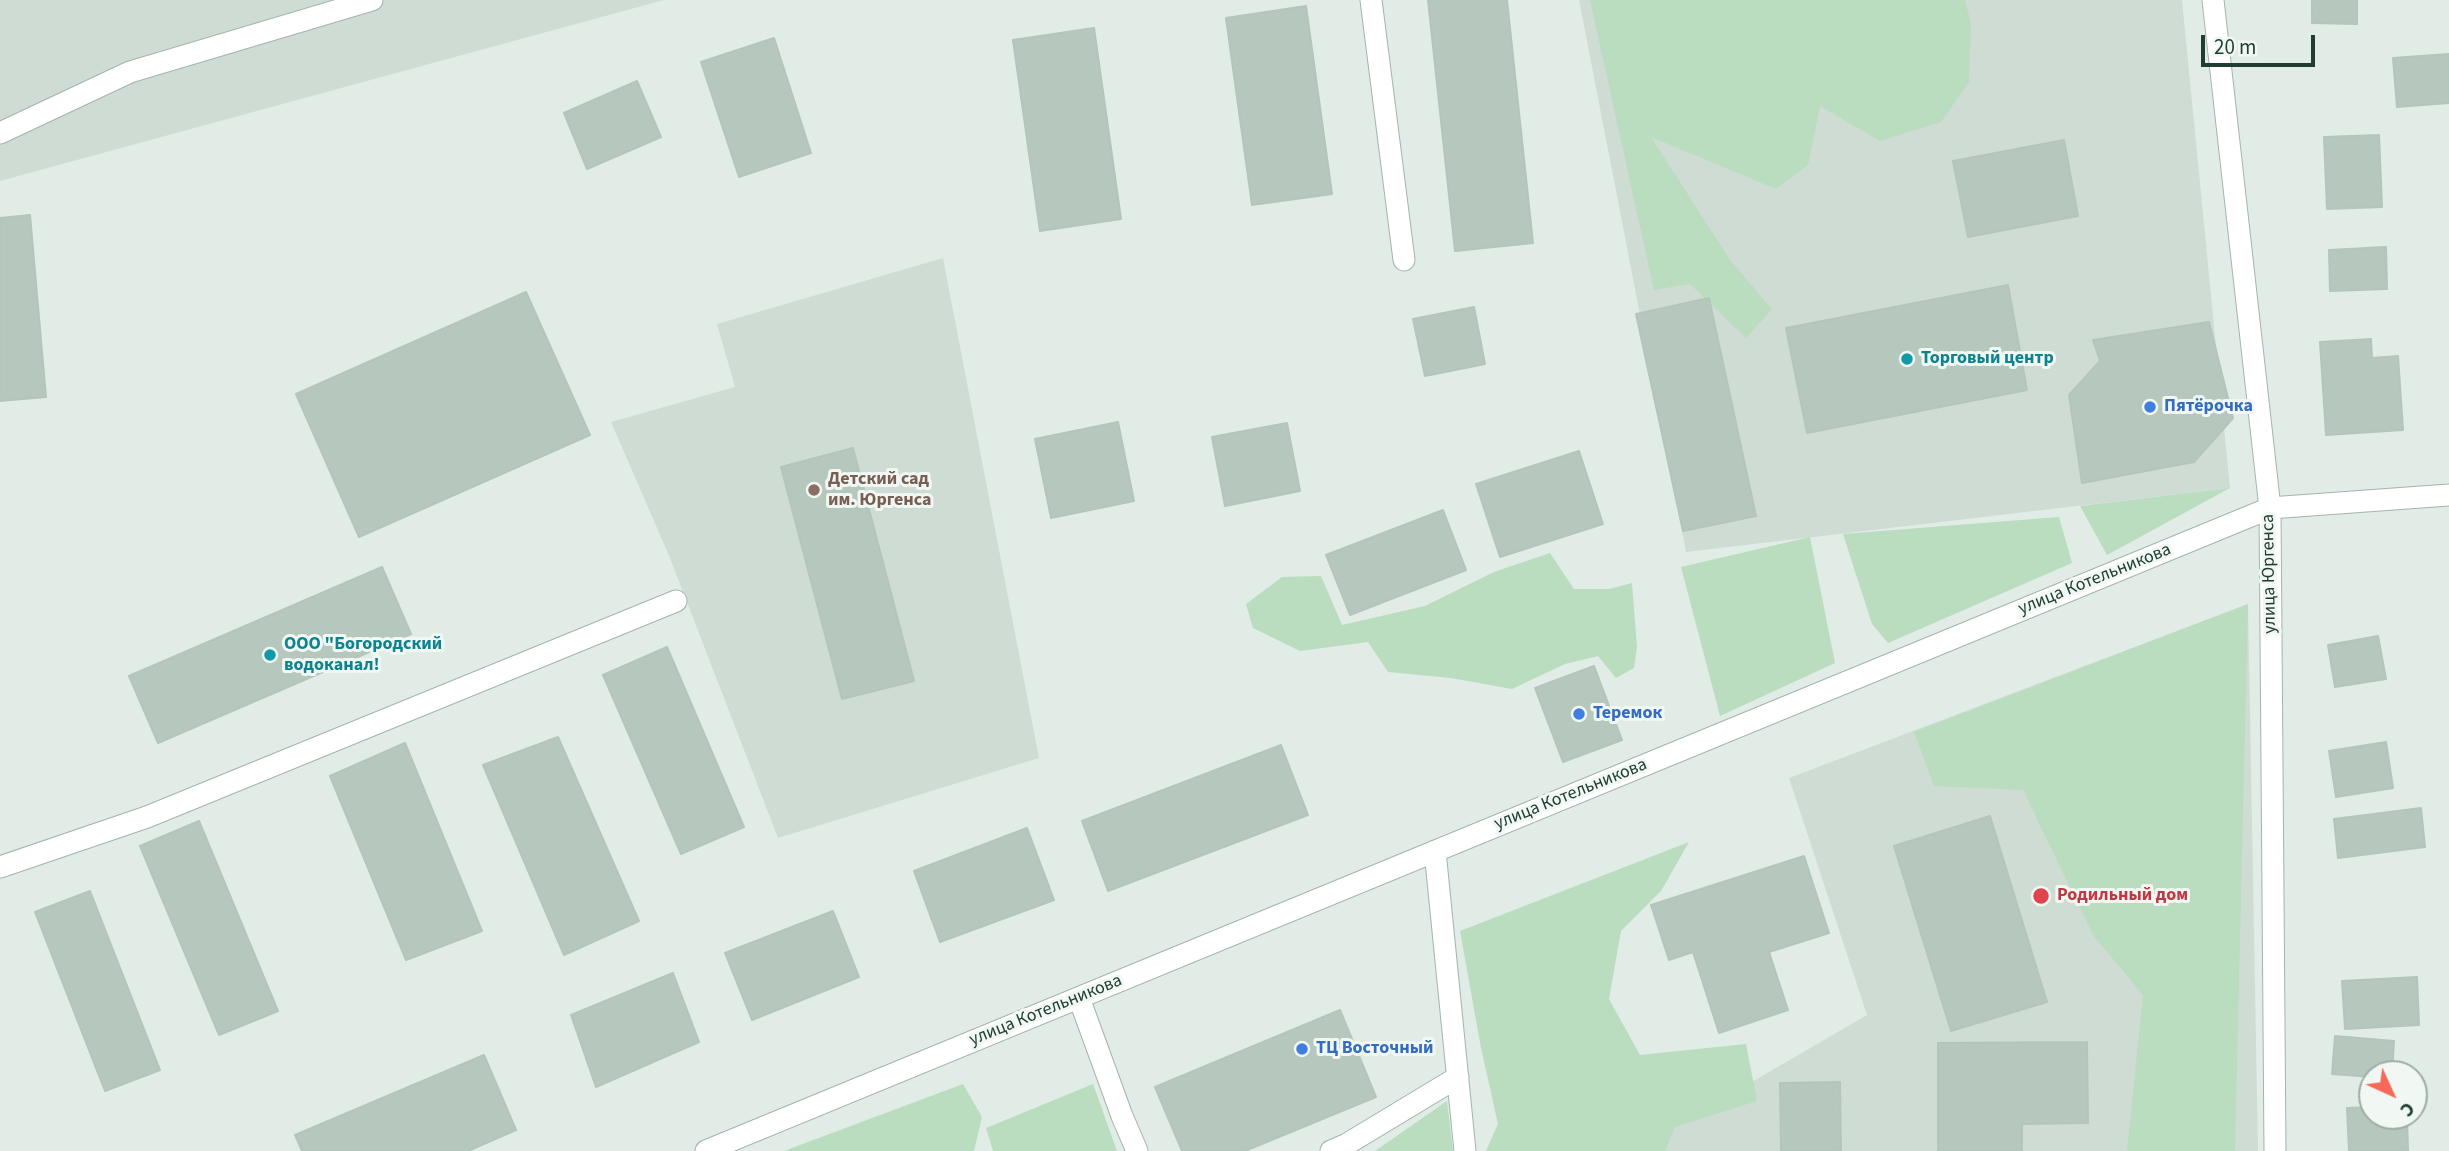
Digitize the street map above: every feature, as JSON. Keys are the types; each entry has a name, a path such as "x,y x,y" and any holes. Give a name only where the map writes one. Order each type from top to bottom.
{"street":[{"path":"0,133 130,72 372,0"},
{"path":"1371,0 1404,260"},
{"name":"улица Юргенса","path":"2213,0 2270,509 2276,1151"},
{"name":"улица Котельникова","path":"706,1151 2270,509 2449,495"},
{"path":"0,867 147,817 676,601"},
{"path":"1435,851 1465,1151"},
{"path":"1079,998 1137,1151"},
{"path":"1331,1151 1458,1077"}],"shaded area":[{"path":"0,0 664,0 0,181"},
{"path":"1579,0 2182,0 2230,488 1686,552"},
{"name":"Детский сад им. Юргенса","path":"943,258 1039,758 778,838 670,558 611,422 735,387 717,324"},
{"name":"Родильный дом","path":"2248,604 2258,1151 1633,1151 1867,1015 1789,778"}],"green space":[{"path":"1590,0 1965,0 1971,24 1969,82 1941,122 1880,141 1820,106 1808,165 1776,189 1651,137 1730,260 1772,309 1746,338 1690,284 1654,290"},
{"path":"2230,488 2107,555 2080,506"},
{"path":"2059,517 2072,563 1888,643 1872,624 1843,534"},
{"path":"1810,537 1835,663 1720,716 1681,567"},
{"path":"1550,553 1574,589 1609,589 1632,583 1637,647 1634,668 1616,678 1598,656 1565,664 1512,689 1451,678 1388,672 1368,642 1300,651 1253,628 1246,604 1282,577 1321,576 1342,625 1425,606 1494,572"},
{"path":"2248,604 2235,1151 2127,1151 2143,995 2093,935 2023,790 1934,786 1914,732"},
{"path":"1689,842 1661,891 1621,931 1609,999 1640,1055 1746,1044 1757,1101 1675,1127 1665,1151 1486,1151 1498,1124 1460,931"},
{"path":"963,1084 982,1117 974,1151 784,1151"},
{"path":"1093,1084 1117,1151 993,1151 986,1128"},
{"path":"1447,1101 1453,1151 1375,1151"}],"building":[{"path":"1428,0 1507,0 1533,243 1455,251"},
{"path":"2312,0 2357,0 2357,24 2312,23"},
{"path":"1306,6 1332,194 1252,205 1226,18"},
{"path":"1094,28 1121,219 1040,231 1013,40"},
{"path":"774,38 811,153 739,177 701,62"},
{"path":"2449,54 2449,103 2397,107 2393,58"},
{"path":"637,81 661,137 587,169 564,113"},
{"path":"2379,135 2382,207 2327,209 2324,137"},
{"path":"2064,140 2078,216 1968,237 1953,161"},
{"path":"30,215 46,397 0,401 0,218"},
{"path":"2386,247 2387,289 2330,291 2329,250"},
{"name":"Торговый центр","path":"2008,285 2027,390 1807,433 1786,328"},
{"path":"526,292 590,435 359,537 296,394"},
{"path":"1709,298 1756,516 1683,531 1636,314"},
{"path":"1474,307 1485,364 1425,376 1413,319"},
{"name":"Пятёрочка","path":"2209,322 2233,418 2194,462 2082,483 2069,395 2100,361 2093,340"},
{"path":"2371,339 2372,358 2398,356 2403,430 2326,435 2320,342"},
{"path":"1118,422 1134,501 1051,518 1035,439"},
{"path":"1287,423 1300,491 1225,506 1212,437"},
{"path":"853,448 914,681 842,699 781,467"},
{"path":"1579,451 1603,524 1500,557 1476,484"},
{"path":"1443,510 1466,570 1350,615 1326,555"},
{"name":"ООО \"Богородский водоканал!","path":"382,567 411,634 158,743 129,676"},
{"path":"2378,636 2386,679 2335,687 2328,645"},
{"path":"667,647 744,827 681,854 603,675"},
{"name":"Теремок","path":"1594,666 1622,740 1563,762 1535,688"},
{"path":"558,737 639,921 564,955 483,765"},
{"path":"2386,742 2393,788 2336,797 2329,751"},
{"path":"405,743 482,931 406,960 330,776"},
{"path":"1281,745 1308,815 1108,891 1082,821"},
{"path":"2421,808 2425,847 2338,858 2334,819"},
{"path":"1990,816 2047,1002 1951,1031 1894,846"},
{"path":"199,821 278,1011 219,1035 140,846"},
{"path":"1027,828 1054,900 940,942 914,871"},
{"path":"1804,856 1829,933 1769,952 1788,1010 1719,1033 1693,952 1669,960 1651,905"},
{"path":"90,891 160,1070 105,1091 35,912"},
{"path":"833,911 859,977 752,1020 725,953"},
{"path":"673,973 699,1042 596,1087 571,1015"},
{"path":"2417,977 2419,1025 2345,1029 2342,981"},
{"name":"ТЦ Восточный","path":"1340,1010 1376,1097 1245,1151 1182,1151 1155,1087"},
{"path":"2335,1036 2394,1041 2393,1060 2358,1060 2358,1076 2332,1074"},
{"path":"2087,1042 2088,1123 2022,1124 2022,1151 1938,1151 1938,1043"},
{"path":"484,1055 516,1130 468,1151 302,1151 295,1135"},
{"path":"1840,1082 1841,1151 1781,1151 1780,1083"},
{"path":"2347,1108 2358,1108 2358,1130 2407,1130 2408,1151 2349,1151"}],"place":[{"name":"Торговый центр","path":"1907,359"},
{"name":"Пятёрочка","path":"2150,407"},
{"name":"Детский сад им. Юргенса","path":"814,490"},
{"name":"ООО \"Богородский водоканал!","path":"270,655"},
{"name":"Теремок","path":"1579,714"},
{"name":"Родильный дом","path":"2041,896"},
{"name":"ТЦ Восточный","path":"1302,1049"}]}
